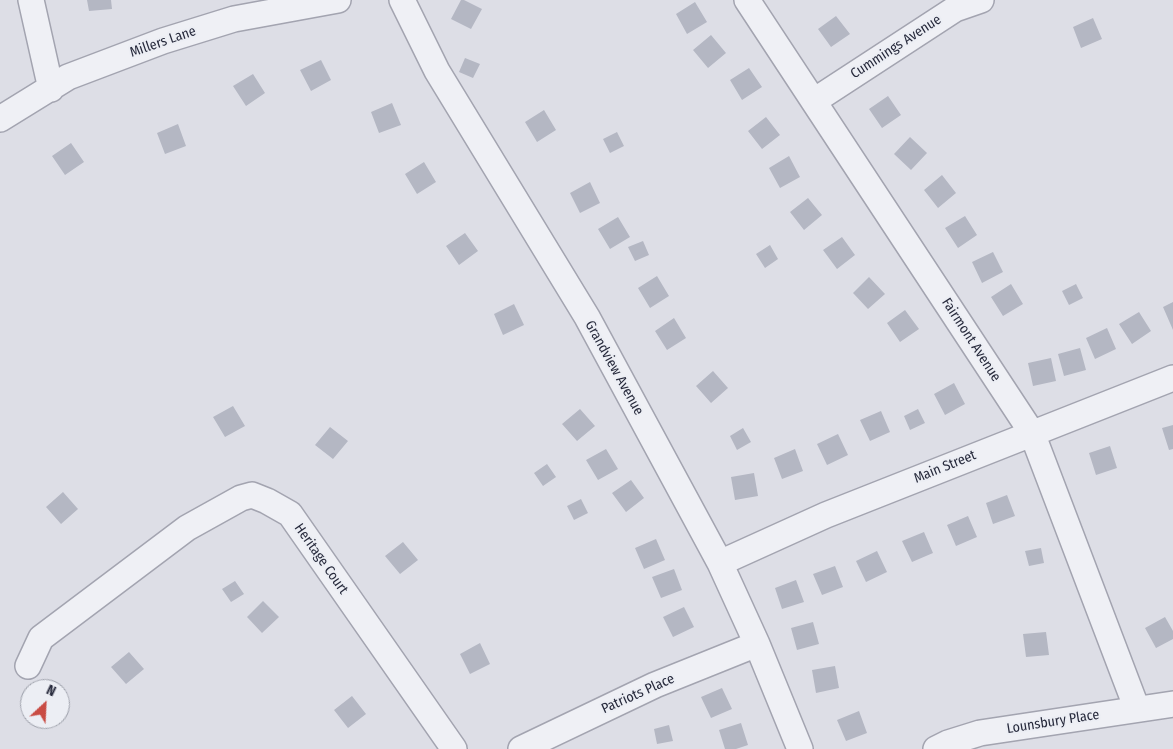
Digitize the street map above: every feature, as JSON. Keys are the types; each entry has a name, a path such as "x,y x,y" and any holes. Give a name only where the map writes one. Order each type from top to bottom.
{"street":[{"path":"31,0 51,88"},
{"name":"Millers Lane","path":"0,119 68,77 163,41 234,19 338,0"},
{"name":"Grandview Avenue","path":"402,0 436,71 587,317 720,563 757,644 800,749"},
{"name":"Fairmont Avenue","path":"746,0 1032,433 1137,709"},
{"name":"Cummings Avenue","path":"814,101 955,9 981,0"},
{"name":"Main Street","path":"720,563 826,514 1173,378"},
{"name":"Heritage Court","path":"28,666 42,638 188,528 242,498 252,496 267,501 290,514 454,749"},
{"name":"Patriots Place","path":"521,749 655,685 757,644"},
{"name":"Lounsbury Place","path":"936,749 948,743 980,733 1173,704"}],"building":[{"path":"87,0 111,0 112,9 89,11"},
{"path":"461,0 482,9 471,29 451,19"},
{"path":"695,2 707,22 687,34 676,14"},
{"path":"836,16 850,34 831,47 818,29"},
{"path":"1093,18 1102,39 1081,48 1073,27"},
{"path":"711,35 726,53 708,68 693,50"},
{"path":"465,58 480,64 473,78 459,72"},
{"path":"321,60 331,80 311,91 300,70"},
{"path":"749,68 762,87 742,100 730,80"},
{"path":"253,74 265,93 246,106 233,86"},
{"path":"888,96 901,115 882,128 869,109"},
{"path":"392,103 401,125 379,133 371,112"},
{"path":"544,110 556,130 537,142 525,122"},
{"path":"766,117 780,135 762,149 748,131"},
{"path":"178,124 186,146 165,154 157,133"},
{"path":"617,132 624,146 610,153 603,139"},
{"path":"910,137 927,153 911,170 894,154"},
{"path":"71,143 84,162 65,175 52,156"},
{"path":"789,156 800,177 780,188 769,168"},
{"path":"424,162 436,182 417,194 405,174"},
{"path":"942,175 956,193 938,208 924,190"},
{"path":"590,182 600,203 580,213 570,193"},
{"path":"808,198 822,215 804,230 790,212"},
{"path":"965,216 977,235 958,248 945,228"},
{"path":"618,217 630,237 610,249 598,229"},
{"path":"465,233 478,251 459,265 446,246"},
{"path":"842,237 855,255 837,269 823,250"},
{"path":"643,241 649,255 635,261 628,247"},
{"path":"770,245 778,259 765,268 756,254"},
{"path":"993,252 1003,272 982,283 972,262"},
{"path":"657,276 669,296 650,308 638,288"},
{"path":"869,277 885,294 868,309 853,293"},
{"path":"1011,284 1023,304 1003,316 991,297"},
{"path":"1076,284 1083,298 1069,305 1062,291"},
{"path":"1173,302 1173,330 1163,307"},
{"path":"514,304 524,325 503,335 494,314"},
{"path":"905,310 919,329 900,342 887,323"},
{"path":"1139,312 1151,331 1132,344 1119,324"},
{"path":"674,318 686,338 667,350 655,331"},
{"path":"1107,328 1116,349 1095,359 1086,338"},
{"path":"1080,348 1086,370 1064,376 1058,354"},
{"path":"1051,358 1056,381 1033,386 1028,363"},
{"path":"713,371 728,388 711,403 696,386"},
{"path":"954,383 965,404 945,415 934,394"},
{"path":"233,406 245,426 225,437 213,417"},
{"path":"580,409 595,426 577,441 562,424"},
{"path":"918,409 925,423 910,430 904,416"},
{"path":"881,411 890,432 870,441 860,420"},
{"path":"1173,425 1173,449 1169,450 1162,428"},
{"path":"330,427 348,441 333,459 315,445"},
{"path":"743,428 751,442 737,450 730,436"},
{"path":"838,434 848,455 827,465 817,444"},
{"path":"1110,446 1117,468 1096,475 1089,453"},
{"path":"606,449 618,469 598,480 586,460"},
{"path":"795,449 803,471 782,479 774,458"},
{"path":"547,464 556,477 543,486 534,473"},
{"path":"754,473 758,496 735,500 731,477"},
{"path":"631,480 644,498 626,512 612,493"},
{"path":"63,492 78,509 61,524 46,507"},
{"path":"1007,495 1015,516 993,524 986,503"},
{"path":"581,499 588,513 574,520 567,506"},
{"path":"968,516 977,537 956,546 947,525"},
{"path":"924,532 933,553 912,562 902,541"},
{"path":"656,539 665,560 644,569 635,548"},
{"path":"403,542 418,560 400,574 385,556"},
{"path":"1041,548 1044,563 1029,566 1025,551"},
{"path":"877,551 887,572 866,582 856,561"},
{"path":"835,566 843,587 822,595 813,574"},
{"path":"674,569 682,590 661,598 652,577"},
{"path":"796,580 804,602 782,609 775,588"},
{"path":"235,581 244,594 231,602 222,589"},
{"path":"263,601 279,617 262,633 247,617"},
{"path":"684,607 694,627 673,637 663,617"},
{"path":"1165,617 1173,631 1173,639 1156,648 1145,628"},
{"path":"813,622 819,644 797,650 791,628"},
{"path":"1046,632 1049,655 1026,657 1023,634"},
{"path":"480,643 490,664 470,674 460,654"},
{"path":"129,652 144,669 126,684 111,667"},
{"path":"835,666 839,688 816,693 812,670"},
{"path":"722,688 732,709 711,718 701,697"},
{"path":"352,696 366,714 348,728 334,710"},
{"path":"859,711 867,733 846,741 837,720"},
{"path":"741,723 748,745 736,749 725,749 719,730"},
{"path":"669,725 673,741 657,744 654,729"}]}
